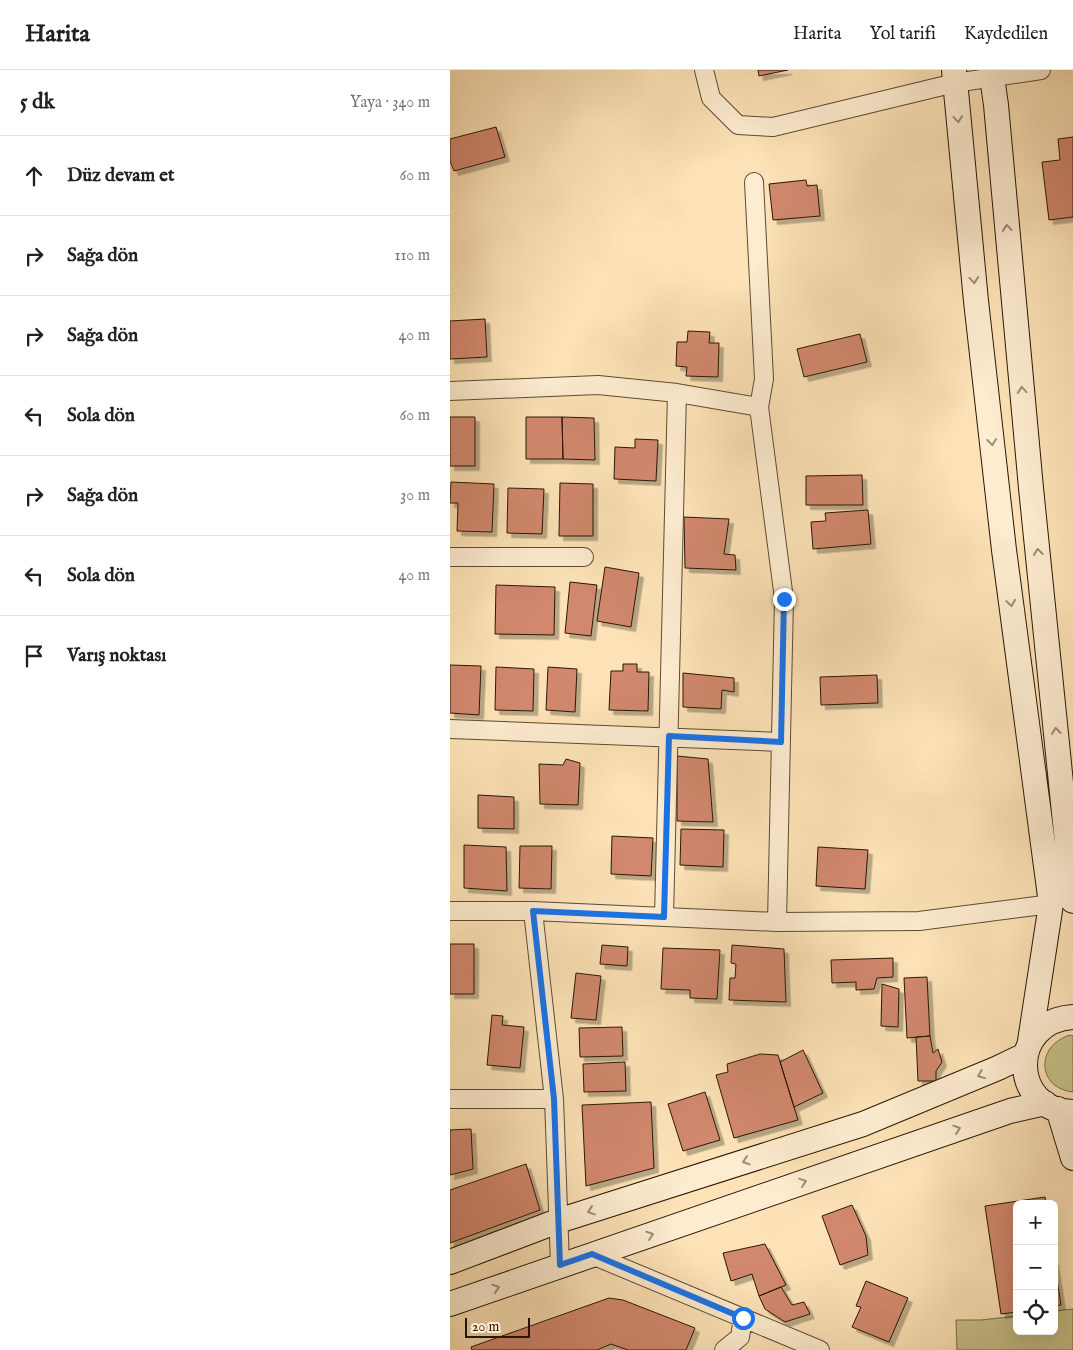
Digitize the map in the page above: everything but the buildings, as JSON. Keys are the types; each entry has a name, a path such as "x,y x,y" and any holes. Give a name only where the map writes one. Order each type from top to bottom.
{"main road":[{"path":"991,73 997,114 1031,488 1062,902 1024,1071 1029,1086 1038,1098 1059,1108 1073,1158"},
{"path":"954,76 976,301 1004,550 1062,902"},
{"path":"450,1262 558,1221 863,1124 998,1068 1028,1048 1041,1028 1056,1020 1073,1017"},
{"path":"450,1304 1010,1112 1059,1108"}],"street":[{"path":"704,70 710,98 738,125 773,127 954,76 1041,70"},
{"path":"754,182 764,379 759,407 784,599 777,922"},
{"path":"450,391 598,384 677,393 759,407"},
{"path":"664,917 677,393"},
{"path":"450,557 584,557"},
{"path":"450,729 669,736 781,742"},
{"path":"450,911 533,911 777,922 920,921 1062,902"},
{"path":"533,911 554,1099 560,1265"},
{"path":"450,1099 554,1099"},
{"path":"592,1254 820,1350"},
{"path":"724,1350 740,1337 743,1318"}],"shaded area":[{"path":"1070,1035 1073,1036 1073,1092 1061,1089 1052,1083 1047,1075 1045,1066 1046,1057 1051,1048 1059,1040"},
{"path":"1073,1309 1073,1350 957,1350 956,1320 981,1320 1013,1316 1013,1335 1058,1335 1058,1311"}],"route":[{"path":"743,1318 592,1254 560,1265 554,1099 533,911 664,917 669,736 781,742 784,599"}]}
